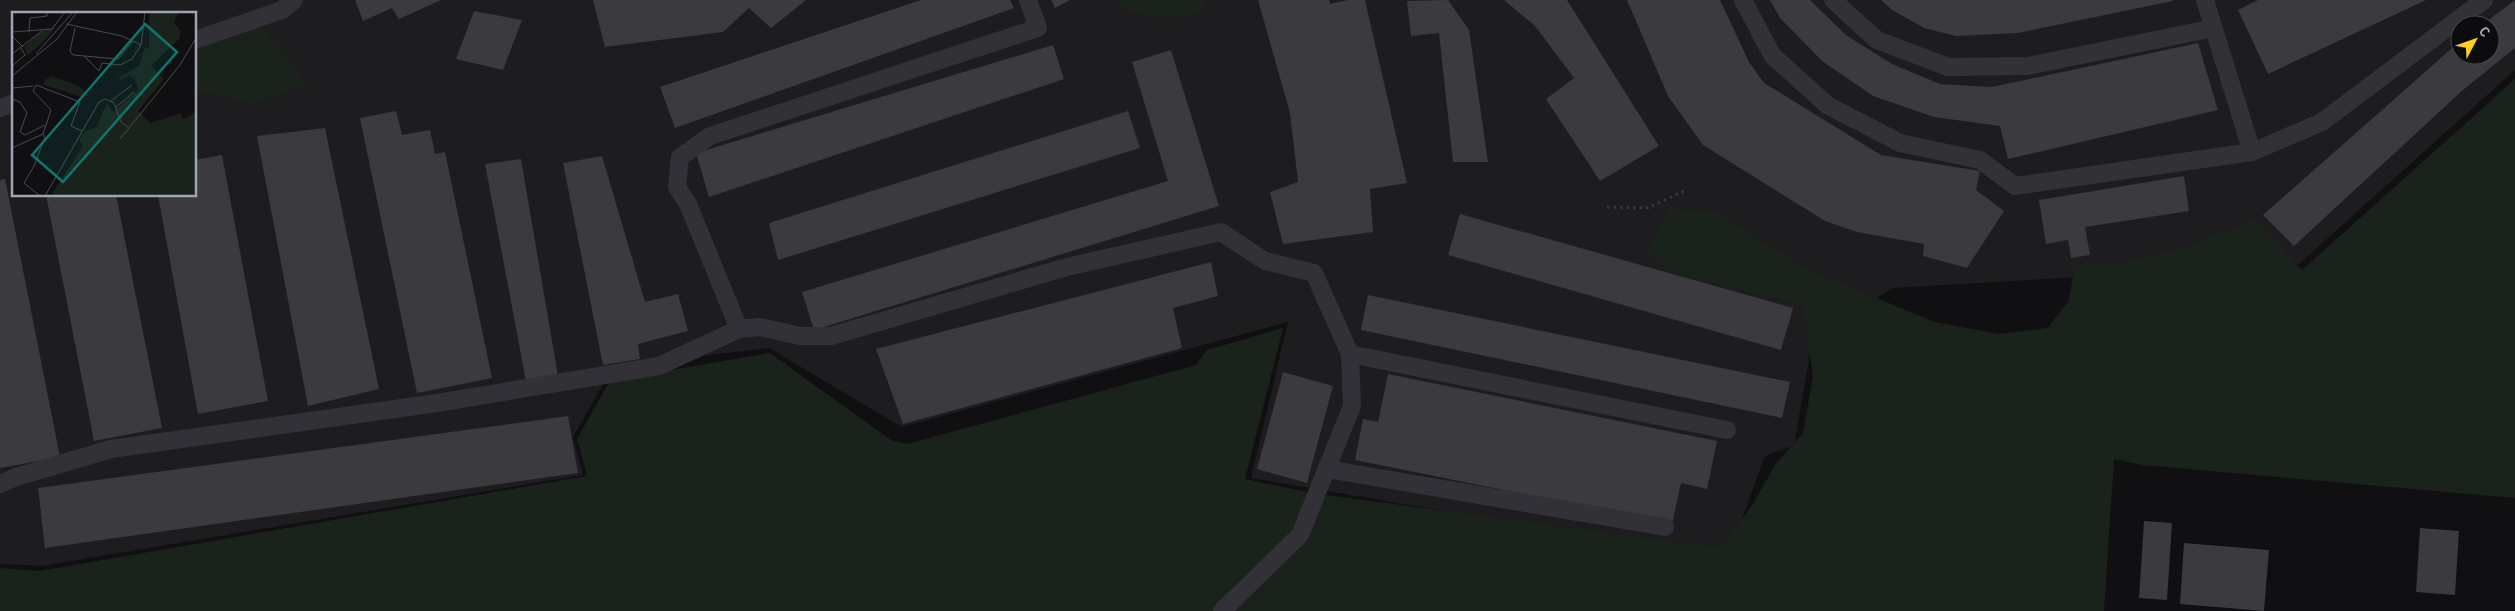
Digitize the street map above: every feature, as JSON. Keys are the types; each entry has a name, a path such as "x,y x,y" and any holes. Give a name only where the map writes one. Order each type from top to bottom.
{"lane":[{"path":"196,40 282,10 294,0"},
{"path":"738,329 688,204 677,187 680,157 710,136 1038,28 1028,0"},
{"path":"1743,0 1772,55 1826,104 1900,143 1980,160 2015,186 2252,152 2322,122 2484,0"},
{"path":"1833,0 1877,40 1948,67 2028,66 2214,28"},
{"path":"2205,0 2252,152"},
{"path":"0,108 12,104"},
{"path":"0,484 16,476 111,450 437,403 659,366 738,329 760,327 800,336 831,336 1068,267 1221,232 1265,261 1314,273 1350,354 1352,406 1300,535 1222,611"},
{"path":"1350,354 1727,430"},
{"path":"1327,469 1665,527"}],"path":[{"path":"1607,207 1648,208 1684,191"}],"shaded area":[{"path":"0,0 2515,0 2515,70 2299,264 1893,288 1813,337 1794,445 1765,456 1727,559 1251,478 1288,322 902,427 769,348 613,366 573,437 583,475 41,566 0,564"},
{"path":"1119,0 1206,0 1198,13 1163,19 1123,10"},
{"path":"261,26 307,84 254,104 217,94 196,91 196,49"},
{"path":"2515,79 2515,498 2142,465 2114,459 2104,611 0,611 0,568 39,571 587,476 577,439 612,377 665,371 770,353 891,440 907,444 1196,365 1207,350 1283,328 1245,479 1312,493 1721,548 1753,504 1775,465 1803,433 1813,376 1803,305 1672,273 1648,248 1670,209 1716,212 1806,269 1935,322 1998,334 2048,328 2069,300 2075,266 2123,262 2178,250 2255,219 2302,270"}],"building":[{"path":"355,0 441,0 399,19 392,8 363,21"},
{"path":"593,0 806,0 771,28 749,8 723,32 605,47"},
{"path":"921,0 1010,0 1014,8 675,128 660,87"},
{"path":"1051,0 1070,0 1055,8"},
{"path":"1258,0 1329,0 1330,4 1348,0 1365,0 1407,183 1370,189 1373,232 1283,244 1270,192 1298,182 1290,113"},
{"path":"1448,0 1469,30 1488,162 1453,162 1439,33 1411,36 1407,1"},
{"path":"1504,0 1567,0 1659,146 1600,181 1546,99 1574,78 1535,26"},
{"path":"1627,0 1720,0 1749,62 1764,83 1881,155 1980,171 1976,190 2004,211 1967,268 1923,256 1924,244 1857,232 1825,221 1703,145 1668,96"},
{"path":"1770,0 1810,0 1846,35 1892,64 1940,84 1992,87 2198,43 2218,110 2008,159 2000,126 1934,117 1873,96 1822,61 1780,18"},
{"path":"1881,0 2173,1 2018,33 1956,36 1924,28 1892,10"},
{"path":"2258,0 2426,0 2268,74 2238,10"},
{"path":"2515,0 2515,48 2500,60 2500,15 2495,15"},
{"path":"474,11 522,20 503,70 456,59"},
{"path":"1053,45 1064,79 709,197 696,153"},
{"path":"1171,50 1219,206 814,330 802,292 1168,181 1132,62"},
{"path":"2450,50 2450,65 2494,65 2463,90 2294,246 2263,215"},
{"path":"396,111 402,135 430,130 435,154 445,152 492,378 417,393 360,118"},
{"path":"1128,111 1140,148 778,260 769,223"},
{"path":"325,128 379,389 308,406 257,136"},
{"path":"222,155 268,401 198,414 158,196 196,196 196,160"},
{"path":"602,156 645,302 678,294 688,331 638,344 640,359 603,365 563,163"},
{"path":"521,159 558,376 526,381 485,164"},
{"path":"2184,176 2189,211 2085,227 2090,255 2071,258 2068,240 2046,244 2039,200"},
{"path":"5,179 60,457 0,468 0,180"},
{"path":"46,196 116,196 162,428 94,441"},
{"path":"1460,214 1793,308 1781,350 1448,255"},
{"path":"1211,262 1218,296 1173,308 1182,348 903,424 876,349"},
{"path":"1368,295 1790,382 1782,418 1361,330"},
{"path":"1283,372 1333,386 1307,483 1257,469"},
{"path":"1388,374 1717,441 1707,489 1681,483 1672,524 1355,460 1363,419 1378,422"},
{"path":"568,416 578,473 45,548 38,488"},
{"path":"2144,521 2172,523 2167,600 2139,598"},
{"path":"2420,528 2459,531 2455,595 2416,592"},
{"path":"2184,543 2269,550 2264,611 2180,604"}]}
